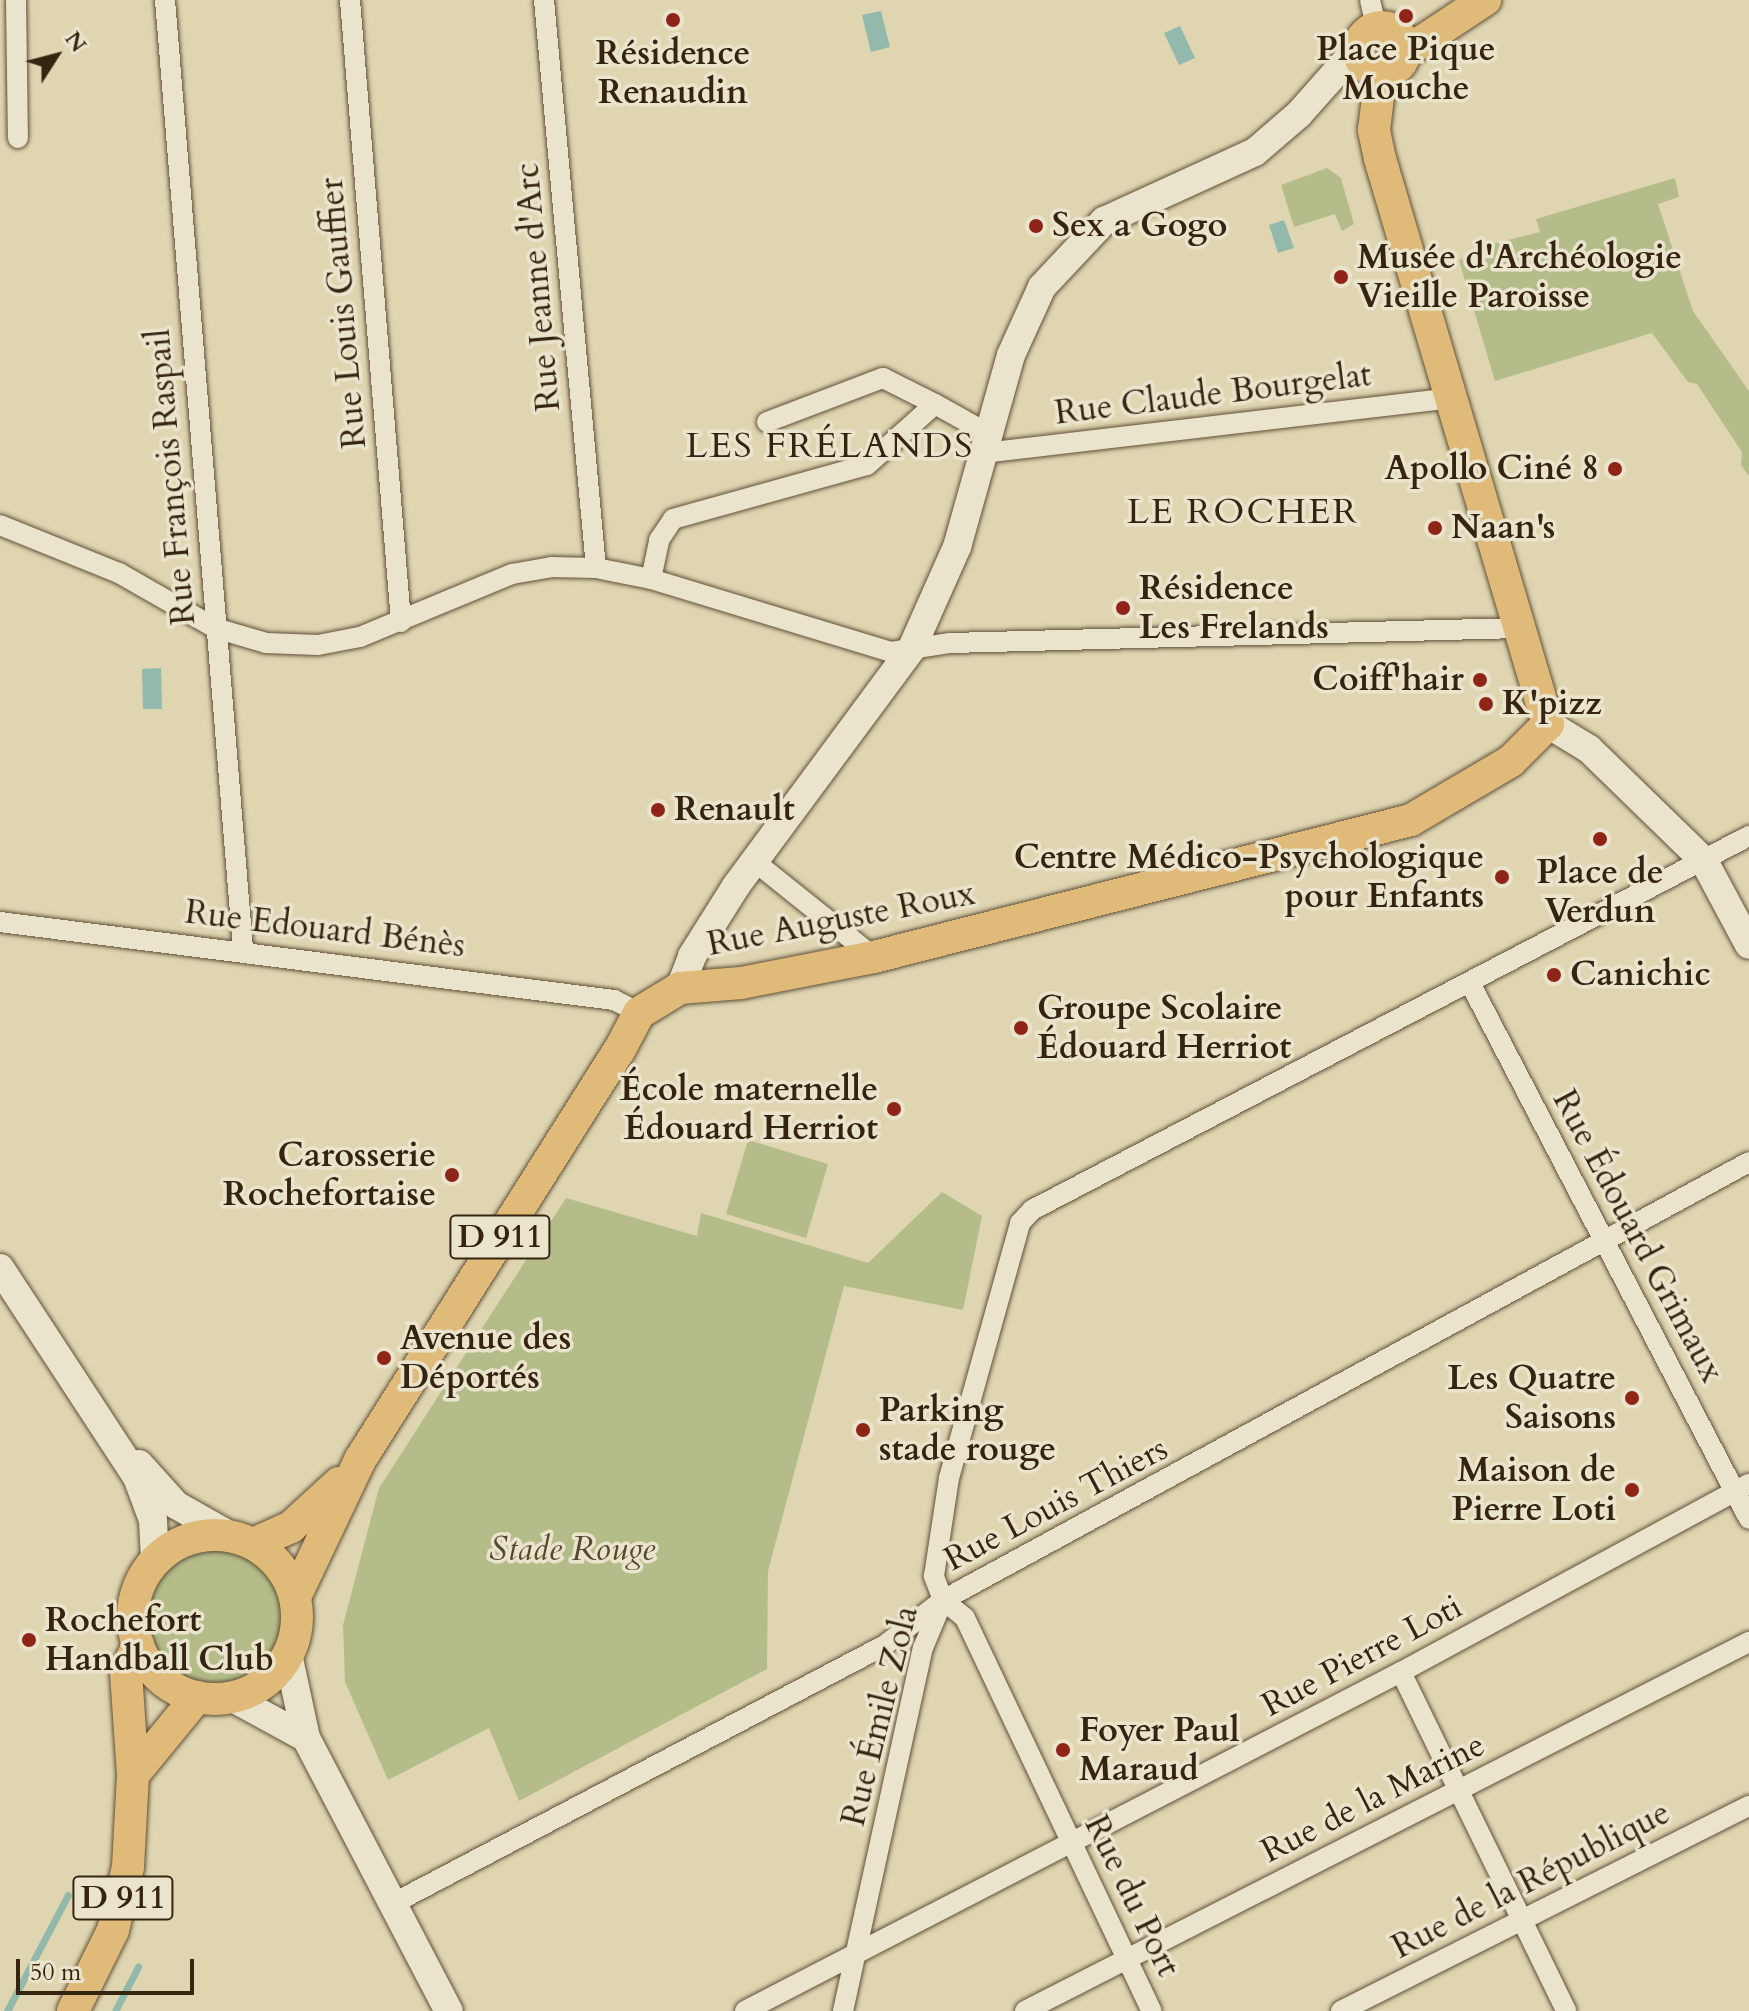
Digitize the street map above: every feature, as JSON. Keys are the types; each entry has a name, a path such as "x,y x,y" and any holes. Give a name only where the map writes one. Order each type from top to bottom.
{"main road":[{"path":"1388,29 1455,0"},
{"path":"1485,0 1362,38 1370,64 1374,130 1380,159 1548,724"},
{"path":"1370,64 1397,68 1388,29"},
{"name":"Rue Auguste Roux","path":"639,1013 680,988 741,983 874,957 1411,820 1511,761 1548,724"},
{"name":"D 911","path":"295,1597 360,1460 619,1051 639,1013"},
{"name":"D 911","path":"241,1540 313,1511 360,1460"},
{"path":"241,1540 272,1558 295,1597 295,1636 288,1654 254,1689 231,1697 197,1697 172,1687 151,1669 138,1645 134,1604 155,1560 181,1541 241,1540"},
{"name":"D 911","path":"73,2011 121,1904 133,1775 126,1671 138,1645"},
{"path":"133,1775 197,1697"}],"street":[{"path":"16,0 18,138"},
{"name":"Rue François Raspail","path":"165,0 243,949"},
{"name":"Rue Louis Gauffier","path":"350,0 401,622"},
{"name":"Rue Jeanne d'Arc","path":"544,0 596,568"},
{"path":"680,988 692,956 754,861 912,648 957,547 1026,317 1073,248 1104,221 1255,152 1299,114 1347,60 1370,64"},
{"path":"767,422 883,378 935,404 986,444"},
{"name":"Rue Claude Bourgelat","path":"986,444 1449,398"},
{"path":"651,579 659,540 673,519 867,465 935,404"},
{"path":"0,525 119,573 215,628 266,643 318,645 401,622 512,574 551,567 596,568 651,579 891,652 912,648 1519,628"},
{"path":"1548,724 1589,749 1704,861 1749,945"},
{"path":"1470,983 1749,836"},
{"path":"754,861 874,957"},
{"name":"Rue Edouard Bénès","path":"0,922 243,949 614,1000 639,1013"},
{"name":"Rue Émile Zola","path":"843,2011 923,1648 943,1600 934,1576 949,1478 1020,1223 1032,1210 1470,983"},
{"name":"Rue Édouard Grimaux","path":"1470,983 1604,1241 1742,1488 1749,1519"},
{"name":"Rue Louis Thiers","path":"394,1903 885,1645 943,1600 1749,1162"},
{"path":"0,1268 97,1410 176,1505 241,1540"},
{"path":"97,1410 147,1504 155,1560"},
{"name":"Rue Pierre Loti","path":"745,2011 1401,1672 1742,1488"},
{"name":"Rue du Port","path":"943,1600 965,1618 1152,2011"},
{"name":"Rue de la Marine","path":"1025,2011 1749,1642"},
{"path":"288,1654 306,1738 449,2011"},
{"path":"1401,1672 1566,2011"},
{"path":"231,1697 306,1738"},
{"name":"Rue de la République","path":"1341,2011 1749,1806"}],"green space":[{"path":"1327,168 1341,178 1354,224 1342,231 1335,214 1294,227 1281,185"},
{"path":"1675,178 1679,197 1658,204 1693,311 1749,391 1749,476 1741,465 1742,452 1697,384 1688,382 1652,333 1495,381 1459,260 1477,254 1476,248 1540,232 1536,219"},
{"path":"748,1140 828,1164 806,1238 726,1214"},
{"name":"Stade Rouge","path":"942,1192 982,1216 963,1310 844,1286 768,1571 767,1669 519,1801 489,1728 388,1780 345,1682 343,1625 379,1488 566,1198 697,1236 701,1213 868,1263"},
{"path":"215,1550 242,1555 265,1570 280,1593 285,1620 280,1647 265,1670 242,1685 215,1690 188,1685 165,1670 150,1647 145,1620 150,1593 165,1570 188,1555"}],"water":[{"path":"881,11 890,47 871,52 862,15"},
{"path":"1180,26 1195,58 1179,65 1164,33"},
{"path":"1284,220 1294,248 1278,253 1269,225"},
{"path":"161,668 162,709 143,709 142,669"}],"waterway":[{"path":"7,2011 68,1895"},
{"path":"115,2011 138,1967"}],"place":[{"name":"Place Pique Mouche","path":"1406,16"},
{"name":"Résidence Renaudin","path":"673,20"},
{"name":"Sex a Gogo","path":"1036,226"},
{"name":"Musée d'Archéologie Vieille Paroisse","path":"1341,277"},
{"name":"Apollo Ciné 8","path":"1615,469"},
{"name":"Naan's","path":"1435,528"},
{"name":"Résidence Les Frelands","path":"1123,608"},
{"name":"Coiff'hair","path":"1480,680"},
{"name":"K'pizz","path":"1486,704"},
{"name":"Renault","path":"658,810"},
{"name":"Place de Verdun","path":"1600,839"},
{"name":"Centre Médico-Psychologique pour Enfants","path":"1502,877"},
{"name":"Canichic","path":"1554,975"},
{"name":"Groupe Scolaire Édouard Herriot","path":"1021,1028"},
{"name":"École maternelle Édouard Herriot","path":"894,1109"},
{"name":"Carosserie Rochefortaise","path":"452,1175"},
{"name":"Avenue des Déportés","path":"384,1358"},
{"name":"Les Quatre Saisons","path":"1632,1398"},
{"name":"Parking stade rouge","path":"863,1430"},
{"name":"Maison de Pierre Loti","path":"1632,1490"},
{"name":"Rochefort Handball Club","path":"29,1640"},
{"name":"Foyer Paul Maraud","path":"1063,1750"}],"district":[{"name":"LES FRÉLANDS","path":"830,446"},
{"name":"LE ROCHER","path":"1243,512"}]}
